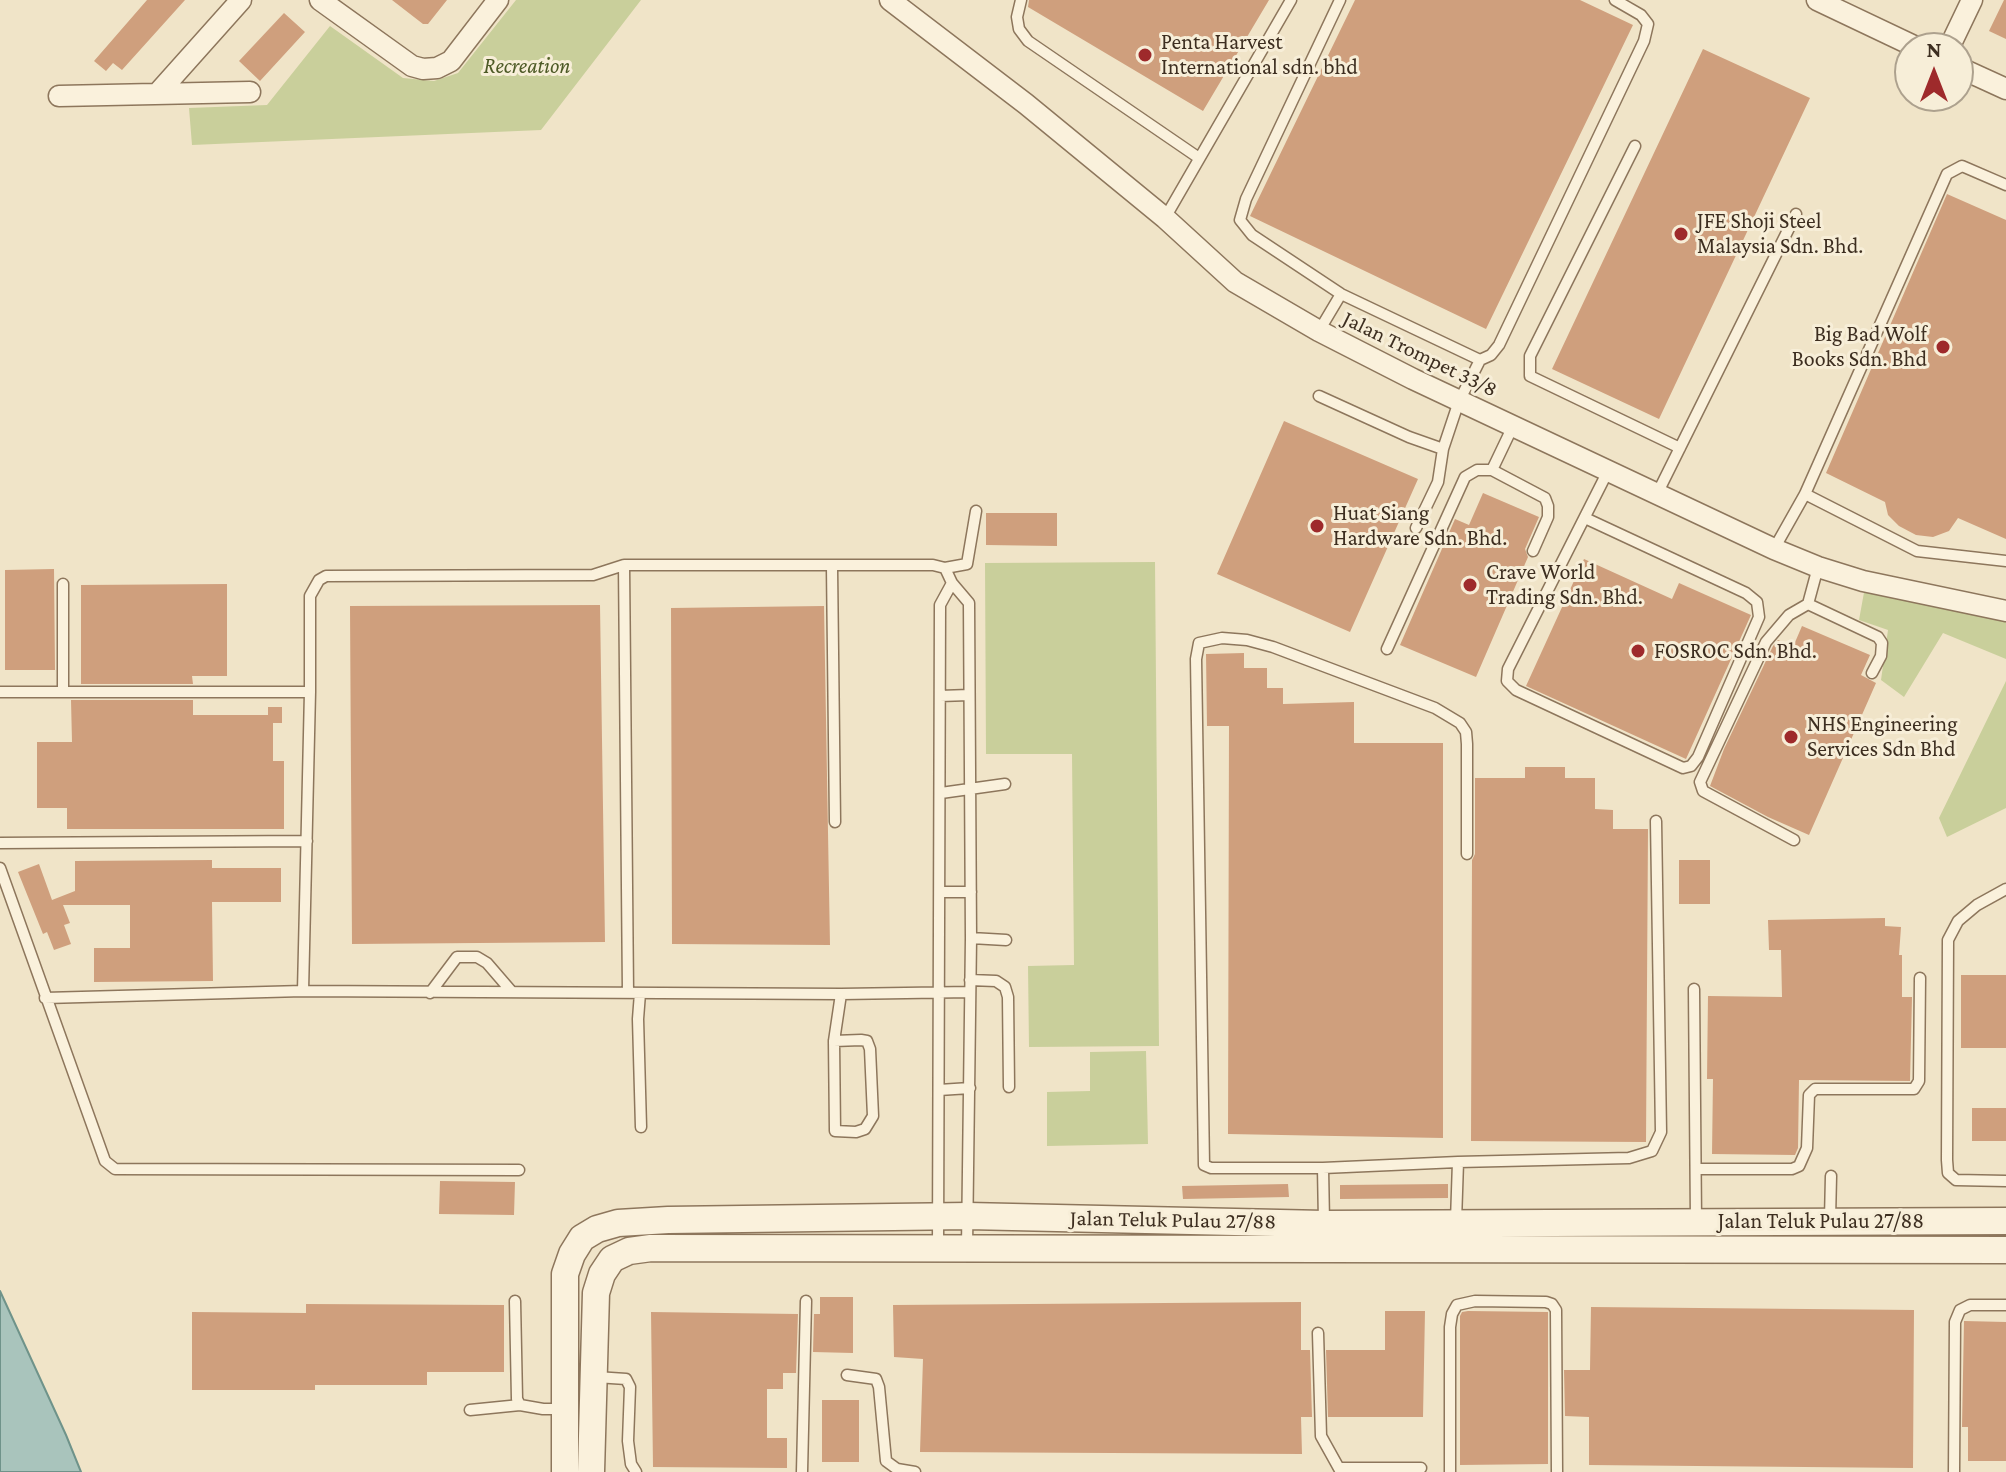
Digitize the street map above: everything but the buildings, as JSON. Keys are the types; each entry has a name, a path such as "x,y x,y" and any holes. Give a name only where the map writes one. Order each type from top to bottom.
{"street":[{"path":"158,93 241,0"},
{"path":"320,0 412,66 423,69 437,68 451,61 498,0"},
{"name":"Jalan Trompet 33/8","path":"890,0 1026,104 1165,218 1235,282 1319,331 1459,401 1818,567 1863,581 2006,611"},
{"path":"1817,0 1894,37"},
{"path":"1957,32 1972,0"},
{"path":"1974,74 2006,89"},
{"path":"59,96 250,92"},
{"name":"Jalan Teluk Pulau 27/88","path":"565,1472 565,1274 582,1238 597,1229 618,1223 937,1216 1324,1224 1456,1221 2006,1221"},
{"name":"Jalan Teluk Pulau 27/88","path":"593,1468 596,1293 602,1274 612,1259 629,1251 651,1248 2006,1250"}],"lane":[{"path":"1021,0 1017,17 1019,29 1028,41 1199,158"},
{"path":"1165,218 1291,0"},
{"path":"1340,0 1246,199 1240,220 1252,235 1341,294 1480,360"},
{"path":"1416,528 1438,482 1443,449 1459,401 1480,360 1491,355 1499,345 1644,41 1648,24 1641,15 1615,0"},
{"path":"1635,146 1530,356 1530,376 1680,448"},
{"path":"1774,549 1805,494 1947,174 1962,166 2006,185"},
{"path":"1657,494 1796,214"},
{"path":"1319,331 1341,294"},
{"path":"1319,396 1443,449"},
{"path":"1492,470 1513,426"},
{"path":"1387,649 1465,477 1477,470 1492,470 1545,498 1548,517 1533,551"},
{"path":"1585,518 1746,593 1757,602 1759,617 1698,757 1691,766 1683,768 1516,690 1507,681 1508,669 1608,471"},
{"path":"1805,494 1917,551 2006,561"},
{"path":"303,991 310,596 313,587 326,576 593,575 624,565 933,565 945,568 967,564 976,511"},
{"path":"624,565 634,993 638,1019 641,1127"},
{"path":"832,567 835,822"},
{"path":"1794,840 1703,791 1700,782 1766,642 1789,615 1808,604 1818,567"},
{"path":"945,568 952,583 969,603 972,790 967,1249"},
{"path":"938,1249 940,605 952,583"},
{"path":"63,584 63,691"},
{"path":"1808,604 1878,637 1882,643 1881,656 1872,673"},
{"path":"1467,854 1467,744 1466,732 1460,723 1435,708 1273,647 1222,638 1199,643 1196,659 1204,1165 1211,1168 1323,1168 1629,1158 1652,1151 1661,1132 1656,821"},
{"path":"0,692 310,692"},
{"path":"940,696 969,695"},
{"path":"941,793 1005,784"},
{"path":"0,843 307,841"},
{"path":"0,868 105,1161 115,1169 519,1170"},
{"path":"2006,889 1977,905 1958,921 1948,940 1947,1144 1948,1173 1956,1180 2006,1181"},
{"path":"941,892 971,892"},
{"path":"971,938 1006,940"},
{"path":"430,993 457,957 477,957 487,963 512,992"},
{"path":"1696,1169 1792,1169 1799,1166 1807,1148 1809,1095 1815,1089 1914,1089 1919,1081 1920,978"},
{"path":"45,998 303,991 841,994 937,992 996,981 1005,987 1008,997 1009,1087"},
{"path":"1694,989 1696,1221"},
{"path":"834,1041 867,1041 870,1049 873,1116 865,1129 856,1132 835,1131 834,1041 841,994"},
{"path":"939,1090 970,1088"},
{"path":"1456,1221 1458,1162"},
{"path":"1323,1168 1324,1224"},
{"path":"1830,1221 1831,1176"},
{"path":"515,1301 517,1399 520,1405"},
{"path":"802,1472 806,1301"},
{"path":"1450,1472 1450,1327 1457,1305 1475,1301 1546,1302 1556,1310 1557,1472"},
{"path":"1954,1472 1955,1322 1960,1310 1970,1305 2006,1305"},
{"path":"1318,1333 1321,1436 1341,1470 1421,1468"},
{"path":"847,1375 876,1379 886,1461 897,1469 915,1472"},
{"path":"594,1377 626,1379 630,1387 628,1441 631,1464 636,1472"},
{"path":"470,1410 520,1405 565,1409"}],"green space":[{"name":"Recreation","path":"516,0 641,0 541,130 192,145 189,108 267,105 330,26 403,78 434,81 458,73"},
{"path":"1155,562 1159,1046 1029,1047 1028,966 1074,965 1072,754 986,754 985,563"},
{"path":"1865,587 2006,616 2006,659 1943,633 1904,697 1881,680 1888,630 1859,620"},
{"path":"2006,681 2006,808 1947,837 1939,818"},
{"path":"1146,1051 1148,1144 1047,1146 1047,1092 1090,1091 1090,1052"}],"water":[{"path":"0,1291 66,1435 81,1472 0,1472"}],"place":[{"name":"Penta Harvest International sdn. bhd","path":"1145,55"},
{"name":"JFE Shoji Steel Malaysia Sdn. Bhd.","path":"1681,234"},
{"name":"Big Bad Wolf Books Sdn. Bhd","path":"1943,347"},
{"name":"Huat Siang Hardware Sdn. Bhd.","path":"1317,526"},
{"name":"Crave World Trading Sdn. Bhd.","path":"1470,585"},
{"name":"FOSROC Sdn. Bhd.","path":"1638,651"},
{"name":"NHS Engineering Services Sdn Bhd","path":"1791,737"}]}
